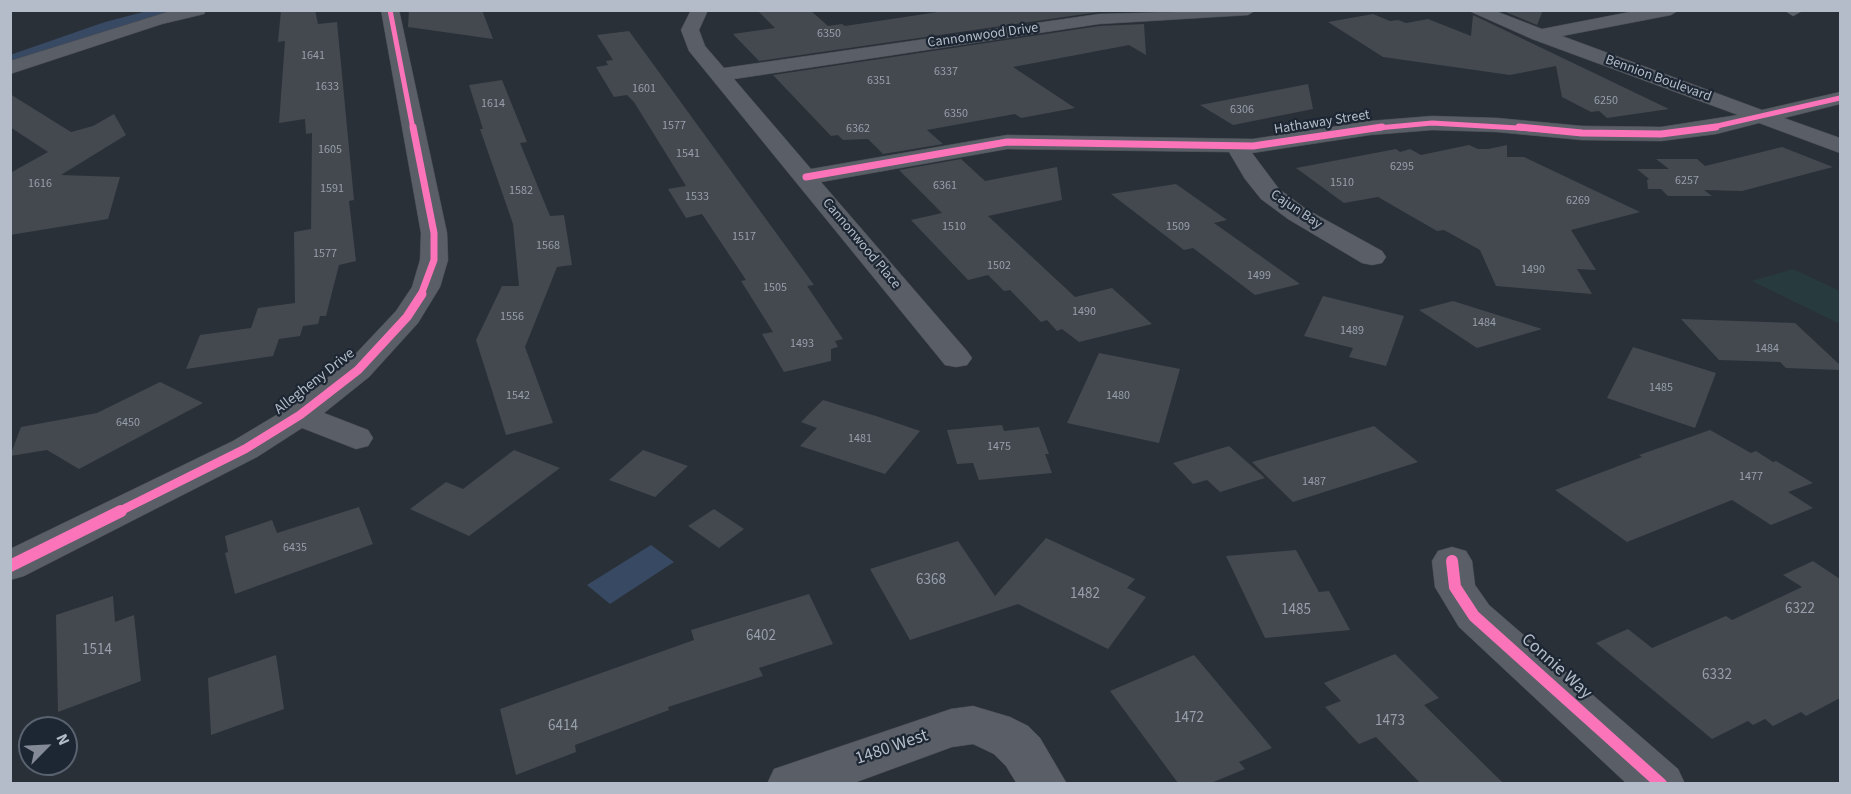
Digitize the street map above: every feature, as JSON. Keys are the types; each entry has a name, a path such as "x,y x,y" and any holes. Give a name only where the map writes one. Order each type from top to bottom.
{"street":[{"path":"10,68 156,20 198,10"},
{"name":"Allegheny Drive","path":"10,566 245,449 300,415 358,370 407,317 426,287 434,260 431,209 390,10"},
{"name":"Cannonwood Place","path":"700,10 692,24 690,35 696,47 956,358"},
{"name":"Cannonwood Drive","path":"720,75 1099,19 1248,10"},
{"name":"Bennion Boulevard","path":"1475,10 1840,146"},
{"path":"1538,35 1671,10"},
{"name":"Hathaway Street","path":"806,177 1007,142 1062,141 1237,147 1283,144 1370,128 1414,123 1510,126 1591,134 1661,134 1697,130 1840,98"},
{"path":"1496,103 1510,126"},
{"name":"Cajun Bay","path":"1237,147 1253,174 1270,194 1298,214 1372,257"},
{"path":"300,415 356,438"},
{"name":"Connie Way","path":"1452,561 1455,587 1474,616 1661,783"},
{"name":"1480 West","path":"791,783 951,728 973,725 994,731 1011,740 1023,752 1043,783"}],"green space":[{"path":"1793,269 1840,291 1840,324 1752,281"}],"water":[{"path":"651,545 674,562 610,604 587,585"}],"building":[{"path":"281,10 315,10 318,24 337,22 354,200 349,201 356,261 339,265 326,316 320,316 318,324 303,326 300,336 279,339 273,356 186,369 200,335 251,328 258,308 295,303 294,232 311,229 312,133 306,134 305,119 279,123 285,41 278,42"},
{"path":"409,10 482,10 493,39 408,27"},
{"path":"757,10 810,10 828,26 842,24 845,26 951,10 1143,11 1099,12 759,61 733,34 775,28"},
{"path":"1501,10 1543,10 1537,25"},
{"path":"1373,14 1390,21 1398,20 1406,23 1428,19 1471,36 1473,15 1669,109 1607,118 1599,111 1591,112 1562,97 1556,66 1510,75 1383,57 1328,22"},
{"path":"1144,24 1146,55 1129,45 1013,67 1075,108 1021,118 1015,114 927,130 943,144 883,154 868,139 843,140 838,135 831,136 773,75 1099,26"},
{"path":"629,31 814,285 807,286 843,339 835,341 838,347 831,349 831,361 784,372 762,334 773,332 741,281 746,280 702,214 686,218 668,189 686,186 634,102 627,95 614,97 596,67 608,65 606,61 613,60 597,35"},
{"path":"502,80 527,142 520,143 550,216 564,215 572,265 557,267 525,347 553,423 506,435 476,340 502,286 519,286 513,224 480,129 483,129 469,85"},
{"path":"1308,84 1313,109 1233,125 1200,105"},
{"path":"10,94 71,132 93,126 114,114 126,135 61,175 120,177 108,219 10,235 10,173 48,152 10,127"},
{"path":"1469,145 1478,149 1488,149 1507,145 1507,157 1524,157 1640,212 1571,230 1596,270 1577,269 1592,294 1496,286 1480,250 1444,230 1437,231 1378,197 1344,203 1296,168 1396,149 1400,152 1410,149 1421,155"},
{"path":"1782,147 1833,167 1742,191 1704,190 1712,196 1668,196 1661,189 1648,189 1647,180 1649,179 1637,169 1669,169 1656,159 1697,159 1705,166"},
{"path":"961,159 985,181 1057,167 1062,200 988,216 1075,297 1112,288 1152,324 1079,342 1062,329 1057,331 1047,320 1041,322 1010,290 1004,291 988,275 968,280 911,220 942,213 899,170"},
{"path":"1176,184 1227,220 1214,223 1300,284 1255,295 1193,248 1184,250 1111,194"},
{"path":"1323,296 1404,316 1386,366 1349,357 1353,348 1304,336"},
{"path":"1453,301 1542,329 1477,348 1419,310"},
{"path":"1681,319 1795,323 1840,365 1840,370 1786,368 1780,362 1719,360"},
{"path":"1633,347 1716,373 1695,428 1607,398"},
{"path":"1099,353 1180,369 1159,443 1067,423"},
{"path":"160,382 203,403 79,469 47,450 10,456 21,427 97,413"},
{"path":"823,400 920,431 885,474 800,446 817,428 801,422"},
{"path":"1002,425 1004,431 1039,427 1049,454 1045,454 1052,473 979,480 973,463 957,464 947,430"},
{"path":"1374,426 1418,462 1293,502 1252,462"},
{"path":"1710,430 1751,453 1756,451 1773,462 1776,461 1813,483 1788,492 1813,508 1771,525 1732,500 1627,542 1555,490 1642,457 1639,455"},
{"path":"1229,446 1265,478 1220,492 1207,480 1193,484 1173,463"},
{"path":"514,450 560,468 469,536 410,509 446,482 463,489"},
{"path":"643,450 688,466 655,497 609,480"},
{"path":"359,507 373,544 235,594 225,553 228,552 225,536 272,520 277,533"},
{"path":"714,509 744,529 719,548 688,526"},
{"path":"1046,538 1135,579 1127,588 1146,597 1108,649 1018,604 910,640 870,569 958,541 995,596"},
{"path":"1296,550 1319,592 1329,591 1350,630 1265,638 1226,556"},
{"path":"1813,561 1840,579 1840,698 1806,716 1801,712 1773,726 1765,719 1753,725 1748,721 1712,739 1596,643 1628,629 1652,648 1726,616 1732,620 1802,587 1783,575"},
{"path":"809,594 833,644 759,668 763,676 668,707 669,710 575,745 576,752 516,775 500,709 694,640 691,630"},
{"path":"113,596 115,622 134,615 141,681 58,712 56,615"},
{"path":"1395,654 1439,698 1424,705 1503,783 1420,783 1376,737 1359,744 1325,707 1341,701 1324,683"},
{"path":"276,655 284,709 211,735 208,678"},
{"path":"1194,655 1272,748 1239,762 1245,769 1211,783 1178,783 1110,691"}],"waterway":[{"path":"10,62 112,26 176,10"}],"cycle path":[{"path":"10,566 245,449 300,415 358,370 407,317 426,287 434,260 434,233 390,10"},
{"path":"806,177 1007,142 1062,141 1253,146 1298,141 1370,128 1432,123 1497,125 1582,133 1661,134 1716,127 1840,98"},
{"path":"1452,561 1455,587 1474,616 1661,784"}]}
